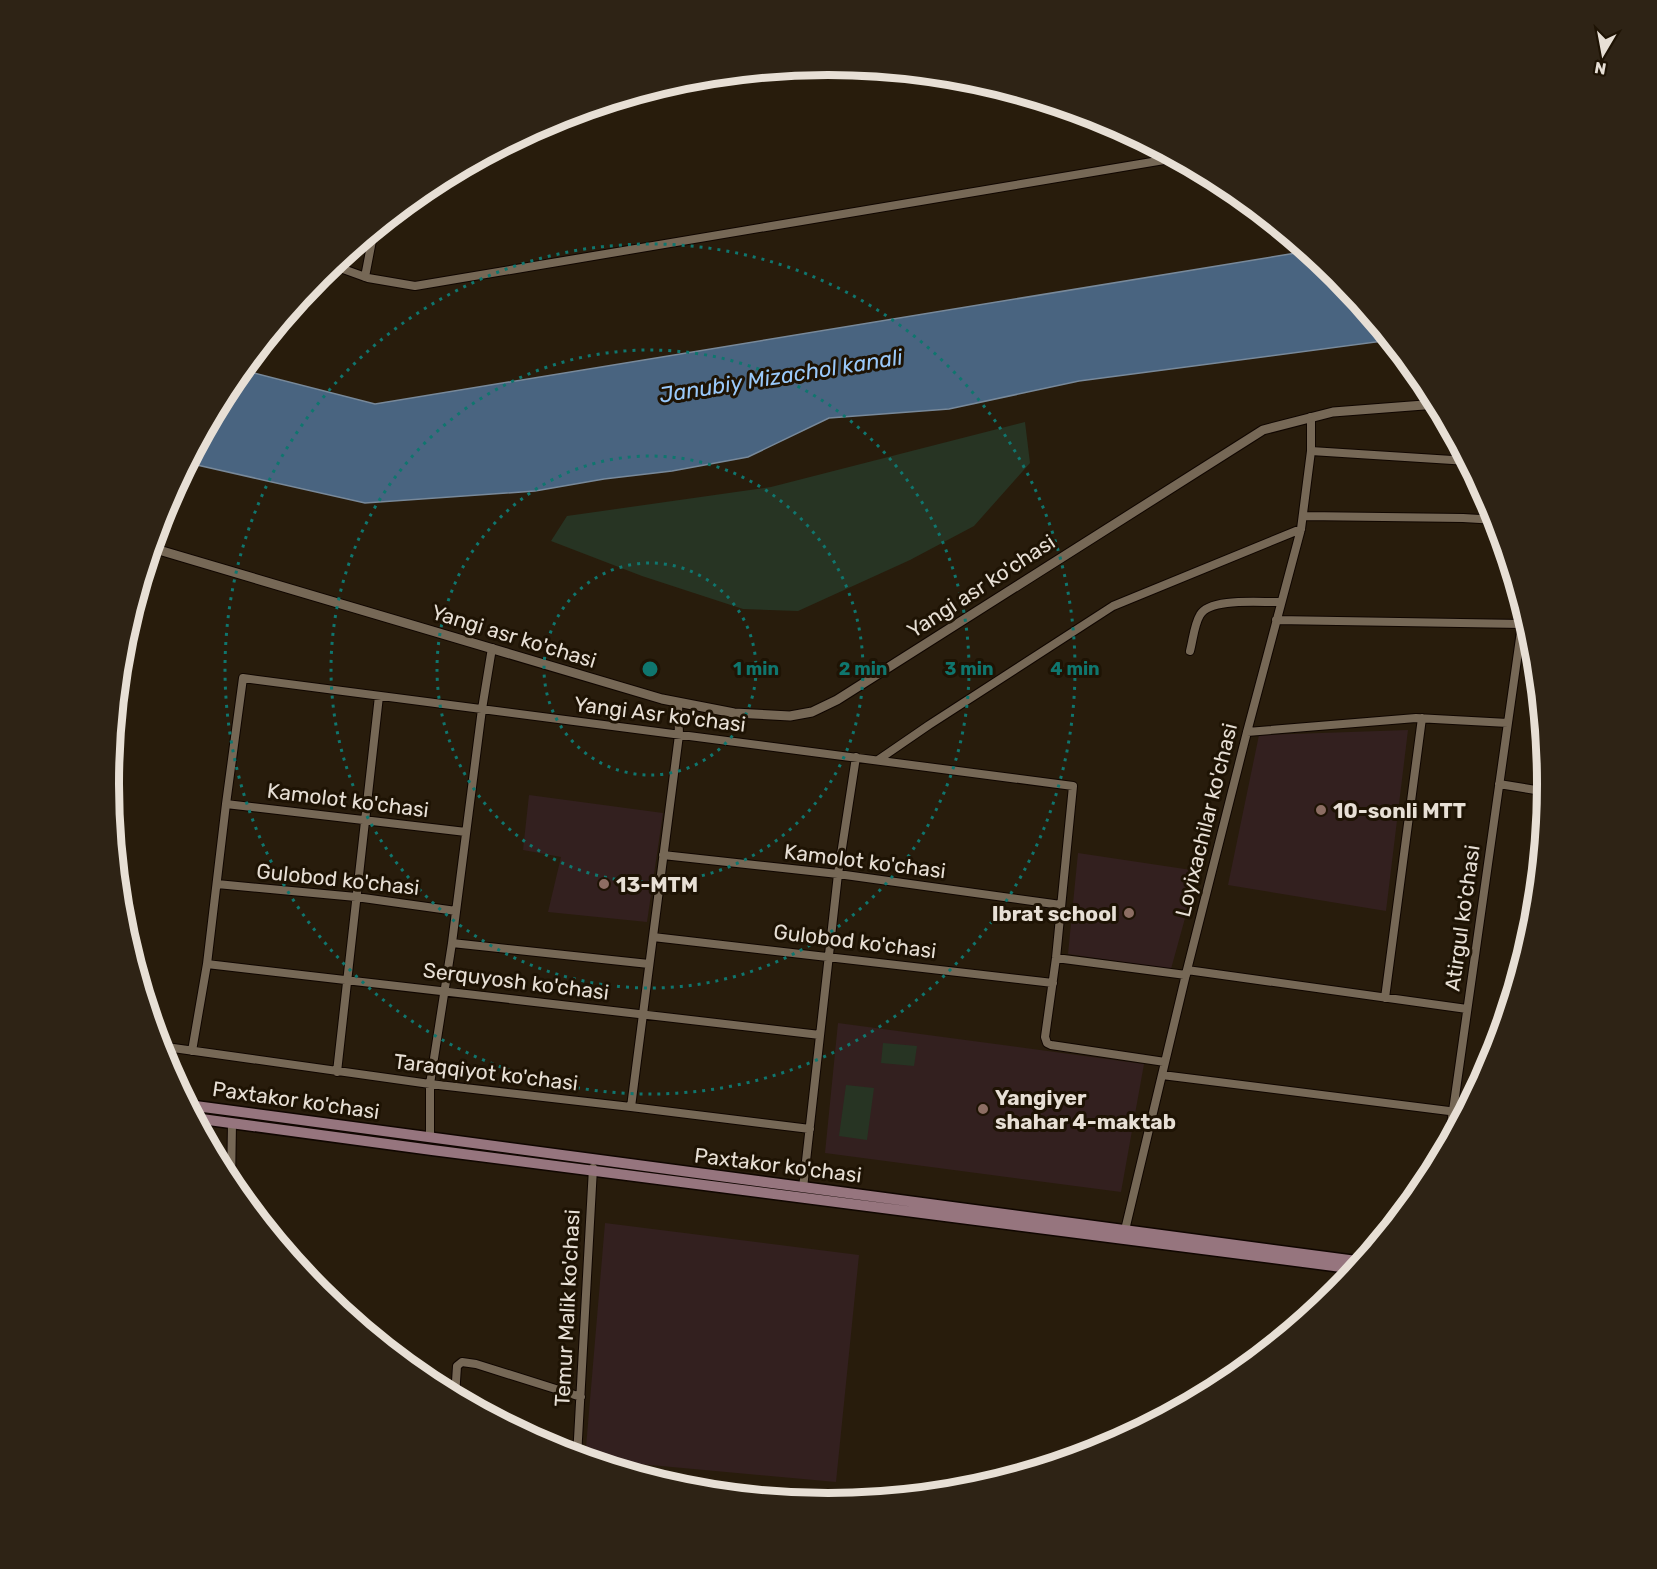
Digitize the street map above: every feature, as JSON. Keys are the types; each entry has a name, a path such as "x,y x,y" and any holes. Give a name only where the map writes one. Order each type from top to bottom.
{"main road":[{"name":"Paxtakor ko'chasi","path":"196,1106 430,1137 593,1166 1347,1268"},
{"name":"Paxtakor ko'chasi","path":"203,1119 593,1166 803,1188 1354,1261"}],"street":[{"path":"342,269 365,277 415,286 1164,160"},
{"path":"365,277 372,242"},
{"name":"Yangi asr ko'chasi","path":"159,550 678,703 734,713 790,716 812,712 837,700 1263,430 1333,412 1427,405"},
{"name":"Loyixachilar ko'chasi","path":"1125,1230 1186,973 1304,516 1311,451 1311,417"},
{"path":"1311,451 1459,460"},
{"path":"1304,516 1486,519"},
{"path":"878,760 929,724 1113,606 1301,529"},
{"path":"1190,651 1199,616 1204,610 1221,603 1281,602"},
{"name":"Atirgul ko'chasi","path":"1276,620 1519,624"},
{"name":"Atirgul ko'chasi","path":"1451,1124 1521,632"},
{"path":"430,1137 430,1084 452,943 492,648"},
{"name":"Yangi Asr ko'chasi","path":"226,804 243,678 1073,786 1062,905"},
{"path":"338,1072 364,820 380,696"},
{"path":"632,1107 679,735 678,703"},
{"path":"1385,998 1422,718"},
{"path":"1247,732 1422,718 1508,723"},
{"path":"803,1188 838,874 856,757"},
{"path":"1499,784 1538,790"},
{"path":"192,1051 207,964 226,804"},
{"name":"Kamolot ko'chasi","path":"226,804 466,832"},
{"name":"Kamolot ko'chasi","path":"663,855 838,874 1062,905"},
{"name":"Gulobod ko'chasi","path":"217,884 356,897 456,911"},
{"path":"1062,905 1045,1037 1047,1043 1165,1062"},
{"name":"Gulobod ko'chasi","path":"653,937 1053,983"},
{"path":"452,943 649,964"},
{"path":"1056,958 1467,1009"},
{"name":"Serquyosh ko'chasi","path":"207,964 820,1035"},
{"name":"Taraqqiyot ko'chasi","path":"170,1048 430,1084 810,1130"},
{"path":"1162,1075 1457,1112"},
{"path":"231,1167 232,1123"},
{"name":"Temur Malik ko'chasi","path":"578,1448 593,1166"},
{"path":"456,1388 457,1366 462,1362 476,1364 581,1397"}],"shaded area":[{"name":"10-sonli MTT","path":"1408,730 1386,911 1228,885 1259,735"},
{"name":"13-MTM","path":"529,795 663,813 647,922 548,912 561,857 523,850"},
{"name":"Ibrat school","path":"1078,853 1198,871 1171,969 1068,954"},
{"name":"Yangiyer shahar 4-maktab","path":"838,1023 1144,1064 1121,1192 825,1153"},
{"path":"605,1223 859,1255 836,1482 620,1462 586,1451"}],"green space":[{"path":"1025,422 1030,463 974,526 910,560 798,611 743,609 642,576 551,541 567,516 771,487"},
{"path":"883,1043 917,1046 914,1066 881,1063"},
{"path":"846,1085 874,1088 867,1140 839,1136"}],"water":[{"name":"Janubiy Mizachol kanali","path":"1298,253 1330,283 1382,341 1079,381 949,409 829,418 748,457 672,471 604,479 535,491 365,503 195,465 214,430 252,372 375,404"}],"place":[{"name":"10-sonli MTT","path":"1321,810"},
{"name":"13-MTM","path":"604,884"},
{"name":"Ibrat school","path":"1129,913"},
{"name":"Yangiyer shahar 4-maktab","path":"983,1109"}]}
